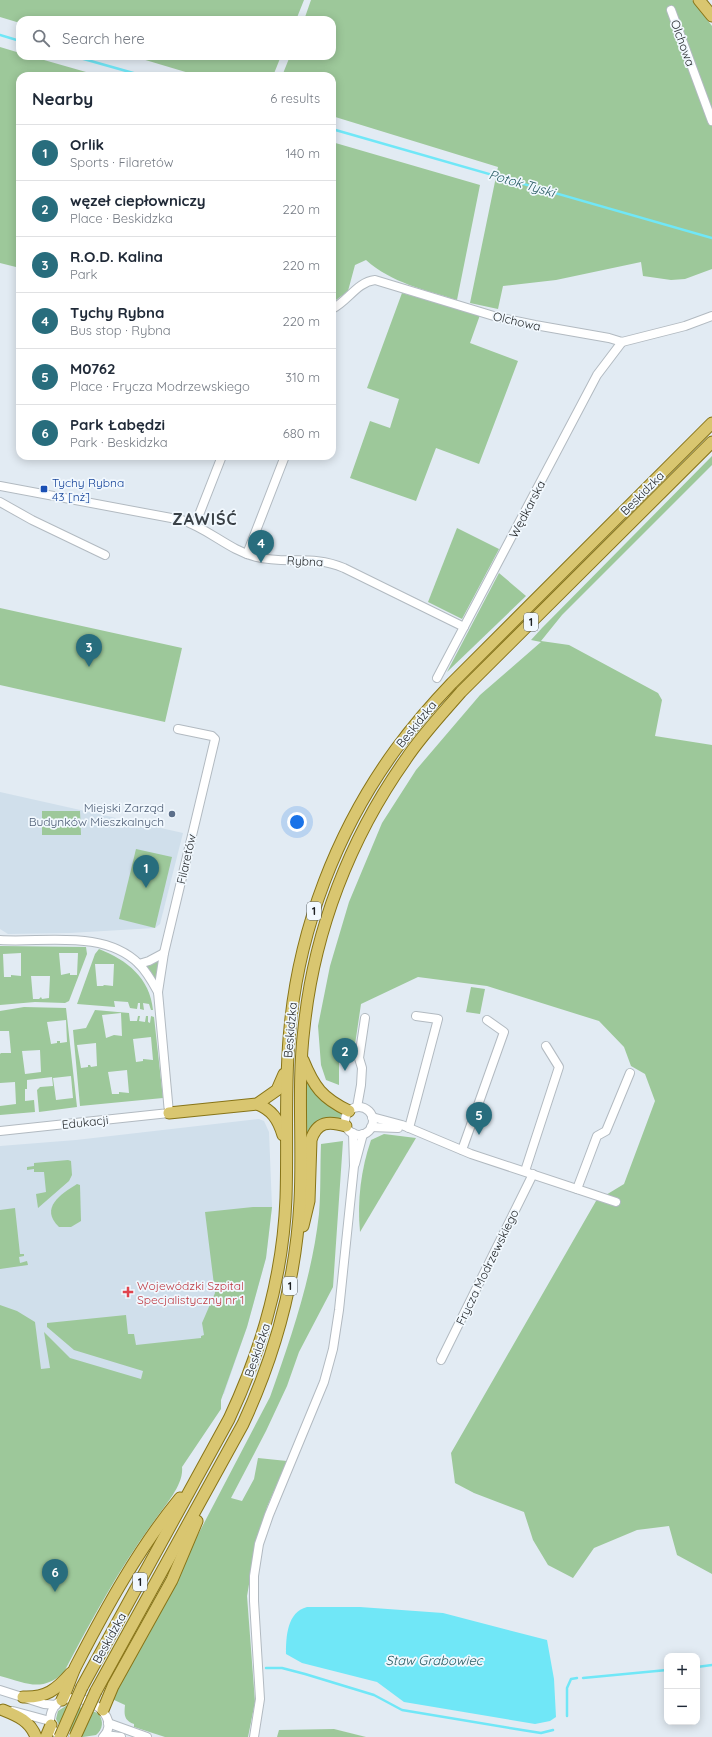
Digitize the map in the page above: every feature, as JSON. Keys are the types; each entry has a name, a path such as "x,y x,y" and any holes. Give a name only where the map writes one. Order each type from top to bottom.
{"main road":[{"path":"699,0 712,16"},
{"name":"Beskidzka","path":"60,1737 82,1687 198,1476 244,1387 265,1328 273,1298 283,1238 286,1200 287,1056 294,995 300,963 320,893 350,823 363,799 395,751 418,721 452,683 712,423"},
{"name":"Beskidzka","path":"75,1737 96,1691 243,1424 268,1363 286,1301 297,1239 300,1193 301,1055 314,966 334,897 363,828 406,757 461,692 712,442"},
{"path":"301,1055 318,1090 336,1105 353,1109"},
{"path":"169,1114 257,1104 277,1090 283,1077 287,1056"},
{"path":"257,1104 273,1113 279,1123 286,1149"},
{"path":"297,1239 305,1221 309,1201 311,1140 314,1132 318,1127 324,1124 332,1123 349,1130"},
{"path":"59,1702 74,1670 126,1576 152,1534 198,1476"},
{"path":"103,1710 113,1686 172,1580 211,1484"},
{"path":"23,1697 33,1697 47,1693 62,1683 74,1670"},
{"path":"2,1709 28,1724 36,1737"},
{"path":"46,1737 50,1723"}],"street":[{"name":"Olchowa","path":"671,10 712,121"},
{"name":"Olchowa","path":"336,307 343,303 366,282 381,280 497,317 609,338 622,342"},
{"path":"622,342 635,337 685,326 712,316"},
{"name":"Wędkarska","path":"437,678 597,375 622,342"},
{"path":"195,525 220,460"},
{"path":"247,554 283,460"},
{"name":"Rybna","path":"0,486 169,517 195,525 247,554 272,559 311,559 331,563 464,627"},
{"path":"0,502 32,520 105,555"},
{"name":"Filaretów","path":"169,1114 158,992 164,953 215,739 212,736 178,729"},
{"name":"Filaretów","path":"0,940 77,939 95,942 126,954 139,964 150,978 158,992"},
{"path":"139,964 149,962 164,953"},
{"path":"409,1128 438,1019 416,1016"},
{"path":"365,1018 359,1058 362,1068 361,1085 365,1109 372,1117 409,1128 462,1150 616,1202"},
{"path":"462,1150 504,1032 487,1020"},
{"name":"Frycza Modrzewskiego","path":"441,1360 529,1172 559,1067 546,1046"},
{"path":"577,1188 597,1136 606,1132 630,1073"},
{"path":"354,1166 349,1130 345,1118 353,1109 361,1085"},
{"path":"353,1109 365,1109"},
{"name":"Edukacji","path":"0,1131 169,1114"},
{"path":"371,1127 372,1117"},
{"path":"254,1737 260,1699 254,1601 254,1576 259,1544 269,1515 324,1382 333,1348 339,1310 354,1166 363,1134 371,1127 409,1128"},
{"path":"349,1130 363,1134"},
{"path":"0,1690 44,1704 78,1698 103,1710 108,1723 104,1736 121,1737"},
{"path":"50,1723 59,1702"},
{"path":"2,1709 50,1723 54,1730 64,1737"},
{"path":"108,1723 147,1737"}],"shaded area":[{"path":"0,792 183,833 160,924 155,928 70,933 8,934 0,929"},
{"name":"Wojewódzki Szpital Specjalistyczny nr 1","path":"259,1119 264,1121 269,1132 272,1207 266,1258 247,1327 224,1394 0,1400 0,1146 76,1140"}],"green space":[{"path":"0,0 304,0 298,16 16,16 16,22 0,17"},
{"path":"311,0 692,0 712,26 712,269 685,279 671,280 643,276 641,262 556,280 503,286 498,309 470,303 498,167 336,117 336,72 284,72 288,60 336,60 336,16 305,16"},
{"path":"0,47 16,52 16,60 44,60 86,72 16,72 16,267 0,263"},
{"path":"145,60 279,60 275,72 186,72"},
{"path":"336,143 480,185 457,300 409,285 387,275 366,260 355,265 348,291 336,300"},
{"path":"402,293 480,315 470,343 518,361 479,464 436,448 416,501 350,478 370,421 390,428 399,399 367,388"},
{"path":"712,456 712,465 562,615 541,641 569,645 658,693 662,700 655,736 712,745 712,1574 677,1555 669,1526 637,1530 594,1548 573,1578 548,1565 533,1540 524,1512 474,1493 455,1483 451,1453 596,1201 624,1184 655,1101 645,1074 631,1066 624,1047 599,1021 487,986 418,977 361,1004 353,1058 339,1059 339,1085 326,1080 321,1065 318,1026 330,966 349,902 382,823 416,770 480,695 541,642 531,640 542,628"},
{"path":"457,528 499,549 462,619 428,602"},
{"path":"499,573 526,596 447,672"},
{"path":"0,608 182,648 165,722 0,685"},
{"path":"42,811 80,811 81,835 42,835"},
{"path":"136,849 172,857 155,928 119,919"},
{"path":"0,946 86,947 87,954 69,1001 65,1003 35,1002 0,1005","holes":["21,953 21,976 11,975 11,977 4,977 3,954","59,953 78,953 77,975 70,975 70,973 61,975","31,976 50,976 49,998 42,999 41,997 39,999 33,999"]},
{"path":"99,949 109,953 128,965 142,980 147,989 153,1010 151,1010 149,1004 143,1003 144,1010 140,1009 140,1003 138,1003 137,1009 130,1008 128,1002 114,1001 115,1007 77,1004 95,954","holes":["95,964 114,964 113,986 97,986"]},
{"path":"159,960 156,983 144,966"},
{"path":"471,987 485,989 480,1014 466,1012"},
{"path":"24,1007 66,1008 77,1107 39,1112 37,1090 40,1087 53,1086 52,1077 27,1080 25,1101 34,1100 35,1112 0,1115 0,1106 16,1104 15,1082 0,1083 0,1054 11,1053 9,1031 0,1031 0,1011","holes":["66,1020 67,1042 60,1043 60,1041 57,1041 57,1043 51,1044 47,1022","40,1050 41,1072 25,1074 22,1051","71,1076 73,1098 56,1100 53,1078"]},
{"path":"95,1010 129,1013 130,1021 137,1021 138,1016 140,1016 139,1021 145,1022 146,1016 148,1016 148,1022 150,1023 151,1016 154,1017 163,1098 80,1106 73,1030 86,1028","holes":["121,1013 122,1036 114,1035 106,1038 102,1015","151,1037 153,1060 143,1059 143,1061 136,1062 133,1039","96,1043 97,1066 91,1067 88,1065 88,1067 81,1068 77,1045","127,1070 129,1093 119,1092 119,1094 112,1094 108,1072"]},
{"path":"306,1080 308,1080 344,1112 341,1120 306,1138"},
{"path":"384,1134 416,1138 360,1232 359,1209 362,1174 371,1140"},
{"path":"343,1141 333,1287 299,1352 287,1386 266,1431 231,1498 242,1501 254,1479 258,1458 287,1461 267,1507 254,1555 247,1596 255,1702 248,1737 165,1737 134,1727 134,1724 128,1721 125,1717 125,1705 112,1699 270,1397 300,1307 316,1238 320,1197 321,1144"},
{"path":"71,1161 72,1175 69,1181 38,1208 36,1194 46,1192 44,1172 34,1172 34,1169 27,1170 27,1167 34,1166 34,1163"},
{"path":"77,1184 80,1185 81,1221 71,1227 59,1227 53,1220 51,1214 54,1202"},
{"path":"253,1207 272,1207 266,1258 247,1327 221,1400 221,1409 182,1467 180,1480 174,1494 119,1573 64,1672 49,1682 41,1684 26,1683 0,1676 0,1305 17,1311 35,1322 41,1369 50,1368 44,1332 70,1358 141,1379 143,1371 74,1350 47,1327 47,1323 126,1315 128,1334 134,1334 136,1345 201,1338 201,1336 204,1335 202,1323 215,1293 205,1212"},
{"path":"15,1208 20,1254 24,1254 24,1256 19,1257 20,1263 27,1261 28,1265 0,1269 0,1210"},
{"path":"69,1704 98,1713 102,1725 96,1735 83,1737 60,1727 56,1719 58,1711"},
{"path":"334,1729 366,1737 277,1737 279,1730"}],"water":[{"name":"Staw Grabowiec","path":"307,1607 360,1607 443,1613 547,1640 554,1679 556,1717 550,1721 535,1724 404,1702 377,1682 302,1663 286,1654 286,1640 289,1626 295,1614"}],"waterway":[{"name":"Potok Tyski","path":"0,35 16,40"},
{"name":"Potok Tyski","path":"87,60 130,72"},
{"name":"Potok Tyski","path":"336,130 712,238"},
{"path":"700,1667 712,1665"},
{"path":"266,1668 282,1668 374,1695 402,1710 541,1733 553,1730"},
{"path":"583,1678 664,1670"},
{"path":"567,1716 567,1688 571,1679 577,1678"}],"place":[{"name":"Tychy Rybna 43 [nż]","path":"44,489"},
{"name":"Tychy Rybna","path":"261,563"},
{"name":"R.O.D. Kalina","path":"89,667"},
{"name":"Miejski Zarząd Budynków Mieszkalnych","path":"172,814"},
{"name":"Orlik","path":"146,888"},
{"name":"węzeł ciepłowniczy","path":"345,1071"},
{"name":"M0762","path":"479,1135"},
{"name":"Wojewódzki Szpital Specjalistyczny nr 1","path":"128,1292"},
{"name":"Park Łabędzi","path":"55,1592"}],"district":[{"name":"ZAWIŚĆ","path":"205,519"}]}
